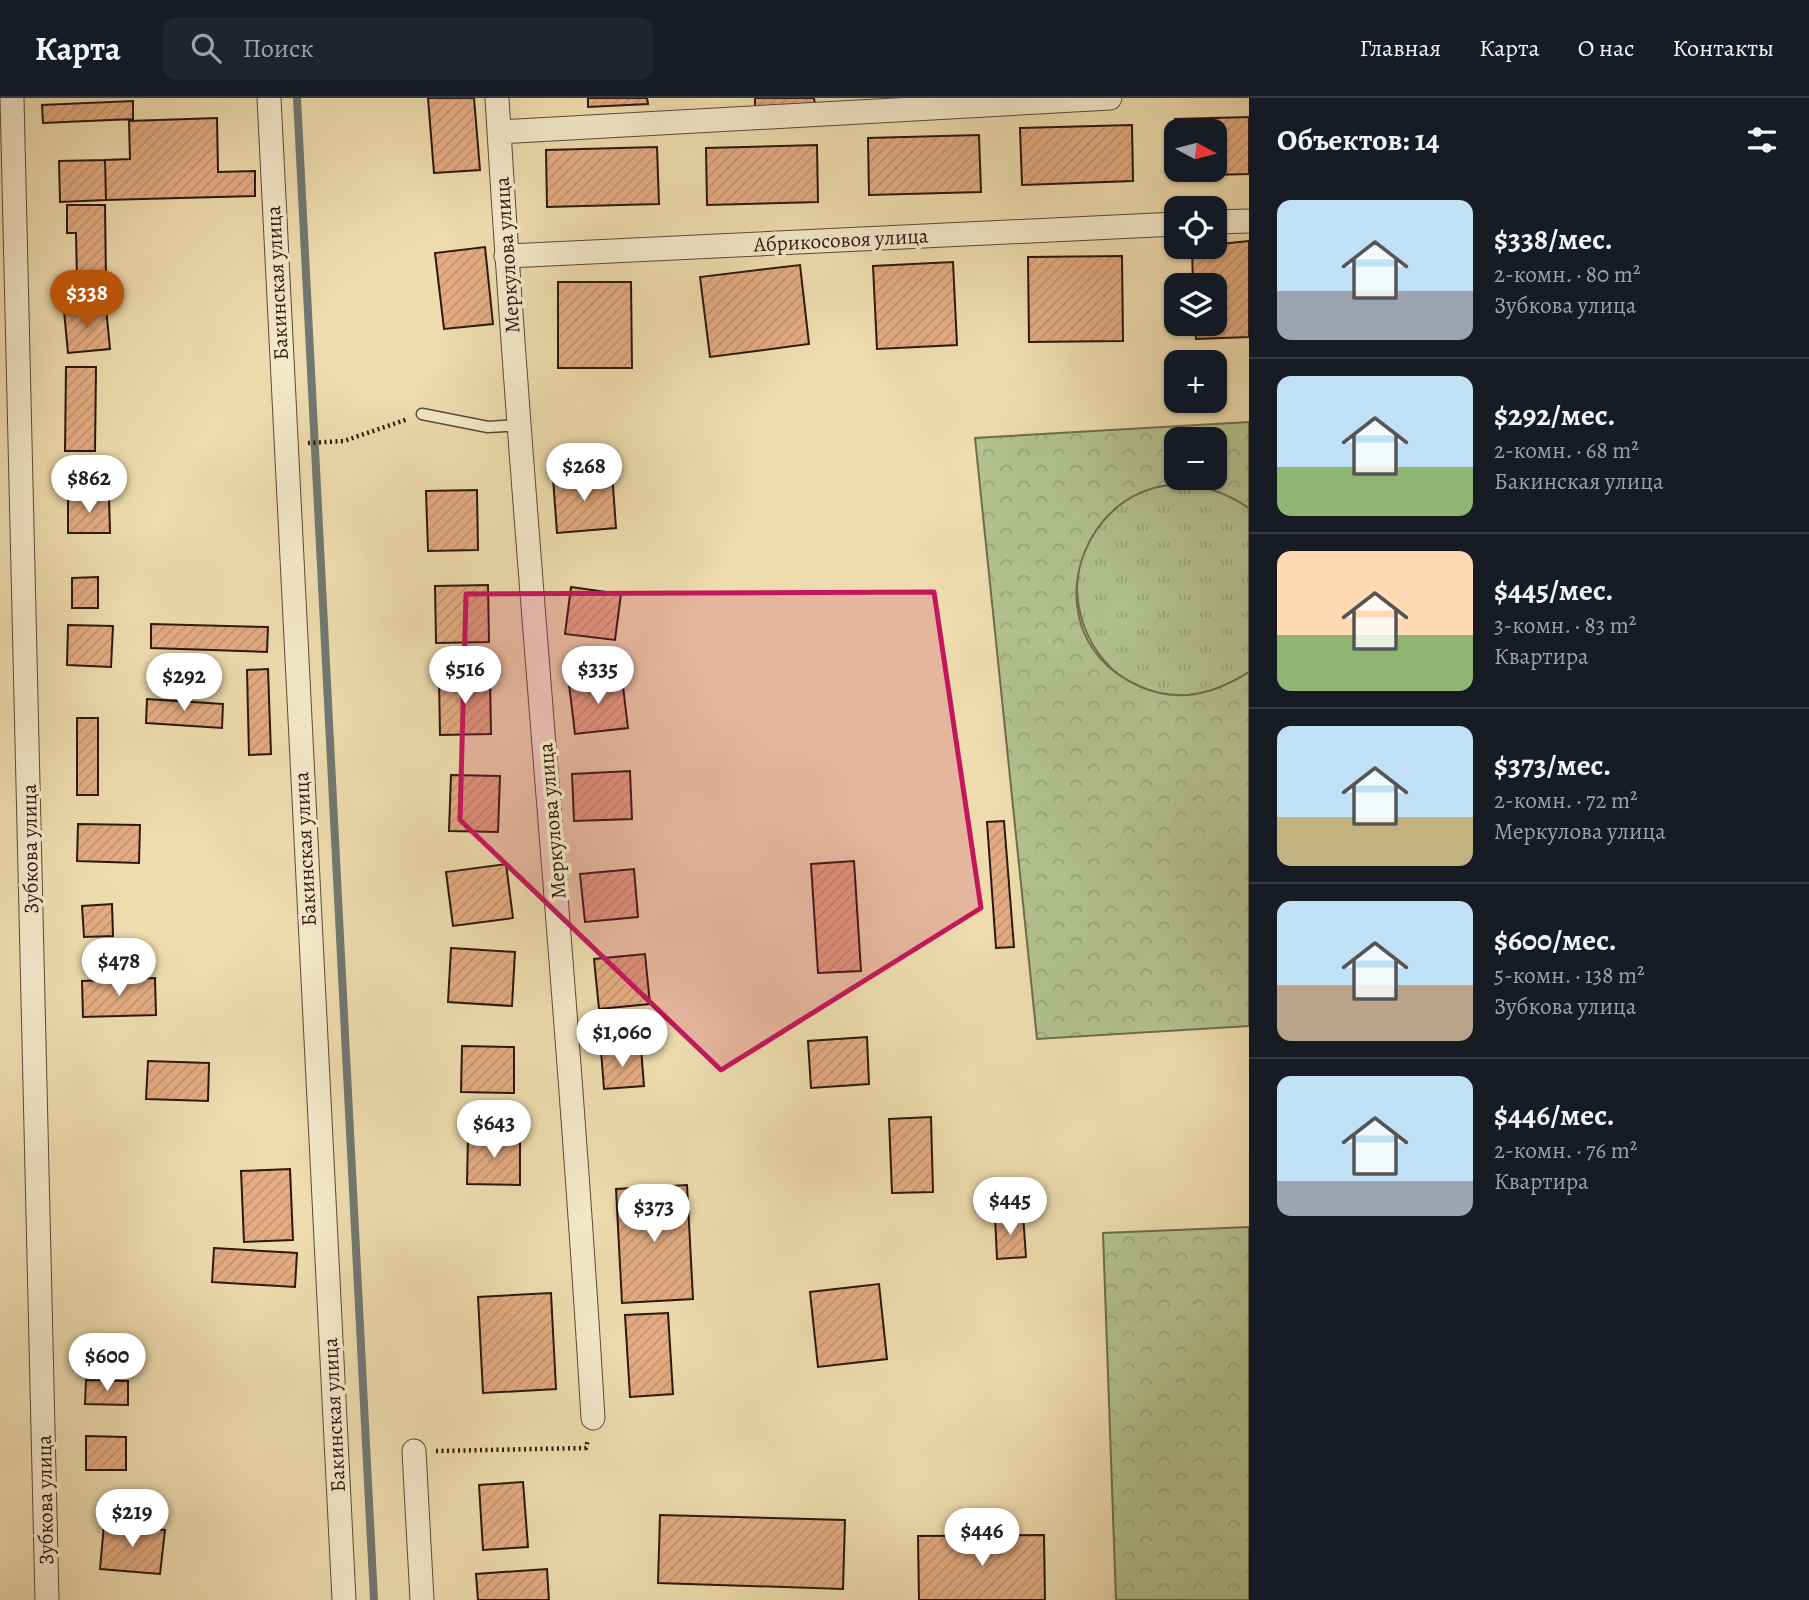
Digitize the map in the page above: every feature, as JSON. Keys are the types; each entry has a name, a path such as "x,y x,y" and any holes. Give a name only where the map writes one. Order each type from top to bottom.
{"street":[{"name":"Бакинская улица","path":"269,98 344,1600"},
{"name":"Меркулова улица","path":"496,98 506,256 576,1126 593,1418"},
{"path":"499,132 1110,98"},
{"name":"Зубкова улица","path":"8,102 47,1600"},
{"path":"1227,222 1249,221"},
{"name":"Абрикосовоя улица","path":"506,256 1164,225"},
{"path":"414,1451 422,1600"}],"lane":[{"path":"422,414 488,427 520,425"}],"path":[{"path":"285,445 344,441 422,414"},
{"path":"414,1451 586,1448 593,1418"}],"highlighted area":[{"path":"934,592 981,908 721,1070 460,820 466,594"}],"green space":[{"path":"1249,422 1249,508 1207,490 1227,490 1227,427 1164,427 1164,488 1153,488 1116,508 1091,540 1077,579 1080,620 1099,657 1139,686 1168,694 1196,694 1223,686 1249,672 1249,1026 1037,1039 975,438"},
{"path":"1164,486 1164,490 1215,490 1226,493 1249,508 1249,672 1195,694 1148,691 1112,669 1087,634 1077,592 1084,550 1109,513 1155,487"},
{"path":"1249,1227 1249,1600 1116,1600 1103,1233"}],"building":[{"path":"428,98 474,98 480,170 434,173"},
{"path":"588,98 647,98 648,104 588,107"},
{"path":"755,98 814,98 815,104 755,107"},
{"path":"133,101 133,119 43,123 42,105"},
{"path":"1249,117 1249,174 1227,175 1227,119 1175,119"},
{"path":"217,118 218,172 255,171 255,196 106,200 105,160 130,159 129,121"},
{"path":"1132,125 1133,181 1022,185 1020,128"},
{"path":"979,135 981,192 869,195 868,138"},
{"path":"817,145 818,202 707,205 706,148"},
{"path":"657,147 659,204 547,207 546,150"},
{"path":"105,160 106,200 60,202 59,161"},
{"path":"67,205 105,205 106,281 77,281 76,233 67,233"},
{"path":"1249,241 1249,337 1196,339 1196,336 1227,336 1227,273 1193,273 1192,259 1227,259 1227,243"},
{"path":"485,247 493,324 444,329 435,253"},
{"path":"1122,256 1123,341 1029,342 1028,257"},
{"path":"953,262 957,345 877,349 873,266"},
{"path":"800,265 809,344 710,357 700,277"},
{"path":"558,282 631,282 632,368 558,368"},
{"path":"106,307 110,349 68,353 64,311"},
{"path":"66,367 96,367 95,451 65,451"},
{"path":"612,473 616,528 557,533 553,478"},
{"path":"477,490 478,550 428,551 426,491"},
{"path":"109,496 110,533 68,533 68,497"},
{"path":"98,577 98,608 72,608 72,578"},
{"path":"488,585 489,642 436,643 435,586"},
{"path":"571,587 621,594 615,640 565,634"},
{"path":"151,624 268,627 267,652 151,648"},
{"path":"68,625 113,626 111,667 67,665"},
{"path":"268,669 271,754 249,755 247,670"},
{"path":"490,678 491,734 440,735 439,679"},
{"path":"622,678 628,728 575,734 569,684"},
{"path":"147,699 223,704 222,728 146,723"},
{"path":"77,718 98,718 98,795 77,795"},
{"path":"630,771 632,819 574,821 572,774"},
{"path":"451,775 500,776 498,832 449,831"},
{"path":"1004,821 1014,947 996,948 987,822"},
{"path":"78,824 140,825 139,863 77,861"},
{"path":"854,861 861,971 818,973 811,864"},
{"path":"506,864 513,918 453,926 446,872"},
{"path":"634,869 638,917 585,922 580,874"},
{"path":"112,904 113,936 84,937 82,906"},
{"path":"451,948 515,952 512,1006 448,1002"},
{"path":"645,954 650,1004 599,1009 594,959"},
{"path":"155,978 156,1015 83,1017 82,981"},
{"path":"867,1037 869,1084 811,1088 808,1041"},
{"path":"462,1046 514,1047 514,1093 461,1092"},
{"path":"641,1048 644,1086 604,1089 601,1051"},
{"path":"148,1061 209,1063 208,1101 146,1099"},
{"path":"931,1117 933,1192 892,1193 889,1119"},
{"path":"468,1135 520,1136 520,1185 467,1184"},
{"path":"290,1169 293,1240 244,1242 241,1171"},
{"path":"687,1185 693,1299 622,1303 616,1189"},
{"path":"1023,1214 1026,1257 997,1259 995,1216"},
{"path":"214,1248 297,1253 295,1287 212,1282"},
{"path":"879,1284 887,1359 818,1367 810,1292"},
{"path":"551,1293 556,1389 483,1393 478,1297"},
{"path":"668,1313 673,1394 630,1397 625,1315"},
{"path":"86,1380 128,1381 128,1405 85,1404"},
{"path":"86,1436 126,1437 126,1470 86,1470"},
{"path":"523,1482 528,1547 483,1550 479,1485"},
{"path":"660,1515 845,1520 843,1589 658,1583"},
{"path":"104,1525 165,1530 160,1574 100,1569"},
{"path":"1044,1535 1045,1600 919,1600 918,1536"},
{"path":"547,1569 549,1600 478,1600 476,1574"}],"waterway":[{"path":"297,98 374,1600"}]}
